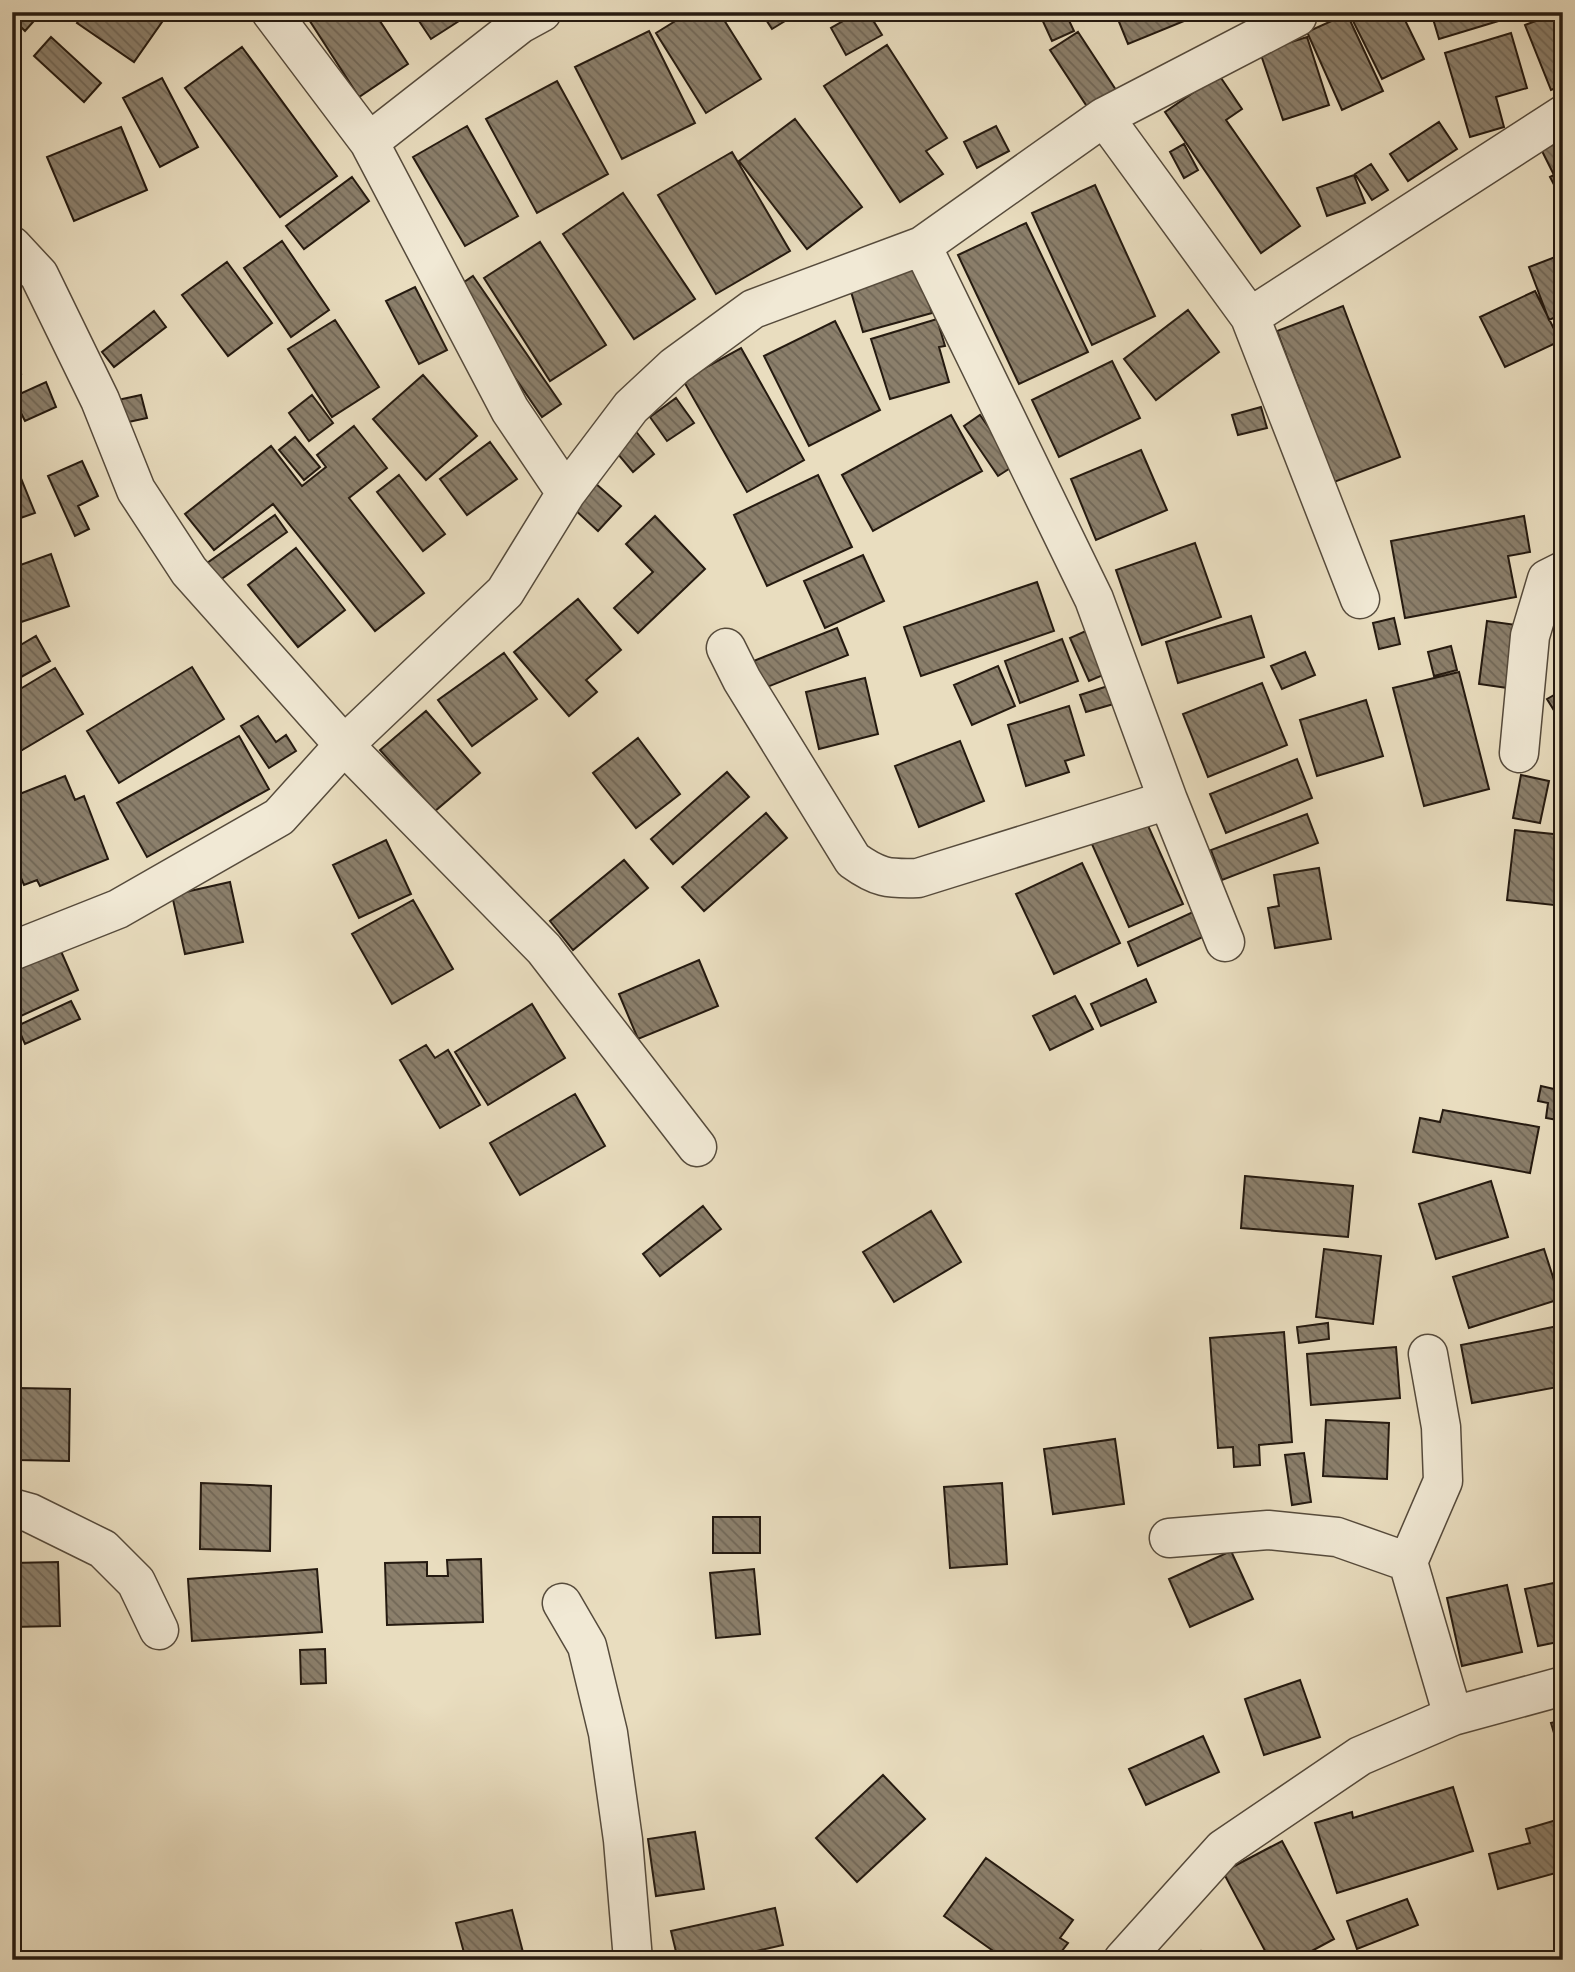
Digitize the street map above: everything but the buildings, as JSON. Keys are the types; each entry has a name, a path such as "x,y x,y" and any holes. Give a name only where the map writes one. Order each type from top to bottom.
{"street":[{"path":"271,12 369,142 510,410 566,493"},
{"path":"369,142 520,24 542,12"},
{"path":"12,951 118,909 279,817 344,745 505,592 566,493 631,407 675,366 753,309 922,246 1104,117 1297,17"},
{"path":"1250,317 1563,115"},
{"path":"1104,117 1250,317 1360,599"},
{"path":"12,246 39,275 100,400 136,490 188,571 344,745 544,949 697,1147"},
{"path":"922,246 1094,599 1168,800 1225,942"},
{"path":"1519,753 1530,636 1546,579 1563,571"},
{"path":"726,648 742,680 853,860 871,873 890,879 918,878 1168,800"},
{"path":"1428,1354 1441,1427 1443,1481 1409,1562 1453,1716"},
{"path":"12,1508 30,1513 103,1549 136,1582 159,1630"},
{"path":"1169,1538 1268,1530 1337,1537 1409,1562"},
{"path":"562,1603 587,1646 608,1733 623,1840 633,1960"},
{"path":"1123,1960 1223,1849 1360,1756 1453,1716 1563,1686"}]}
